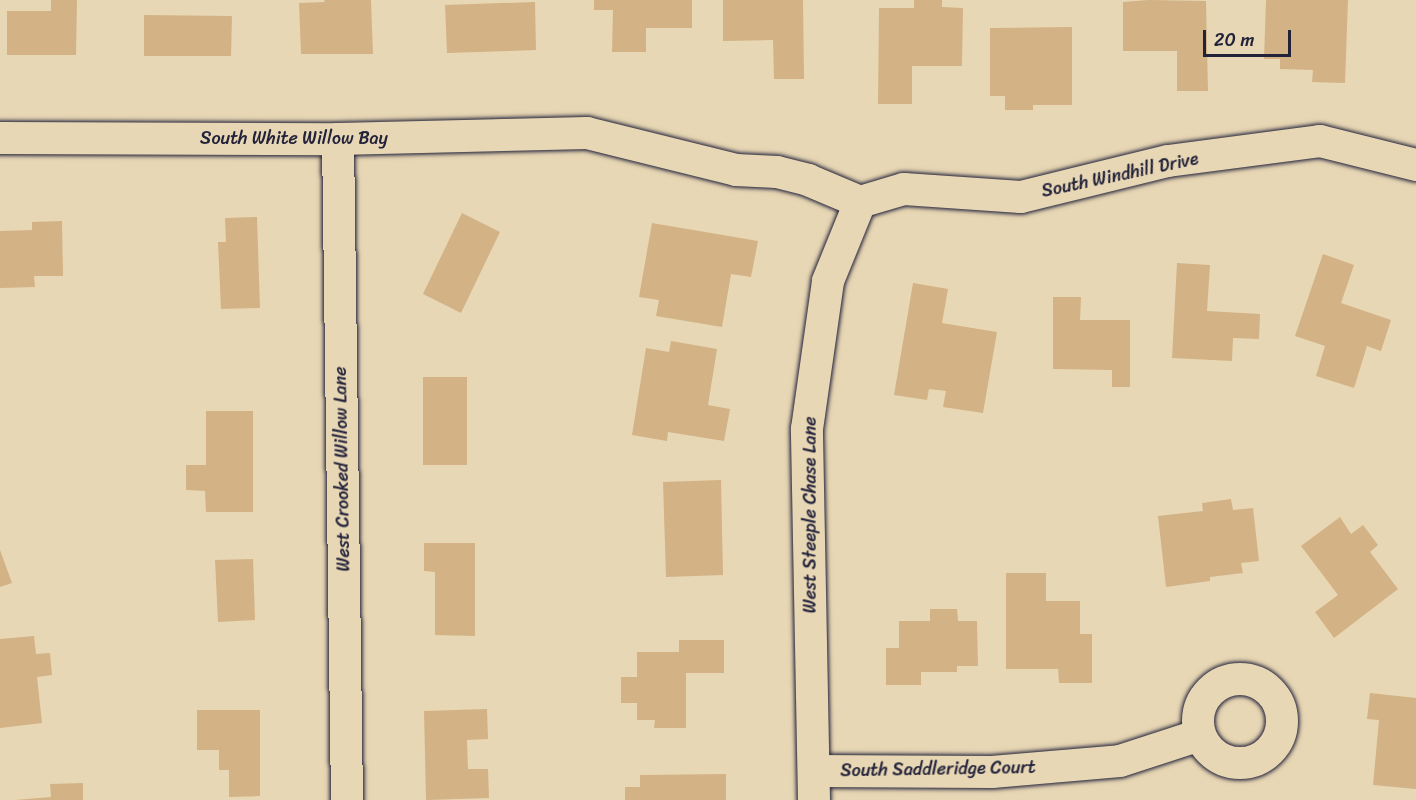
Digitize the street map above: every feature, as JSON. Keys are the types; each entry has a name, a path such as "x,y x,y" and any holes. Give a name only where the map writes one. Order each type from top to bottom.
{"street":[{"name":"South White Willow Bay","path":"0,138 338,139 587,133 736,170 777,172 808,180 860,202"},
{"name":"West Crooked Willow Lane","path":"338,139 347,800"},
{"name":"South Windhill Drive","path":"860,202 904,189 1021,197 1168,160 1320,141 1416,165"},
{"name":"West Steeple Chase Lane","path":"814,785 807,429 828,281 860,202"},
{"name":"South Saddleridge Court","path":"814,785 1120,761 1200,735"}],"building":[{"path":"51,0 77,0 76,55 7,55 7,11 51,11"},
{"path":"324,0 371,0 373,54 301,54 299,3 325,2"},
{"path":"594,0 692,0 692,28 646,28 646,52 612,52 613,10 594,10"},
{"path":"723,0 803,0 804,79 774,79 773,40 723,41"},
{"path":"914,0 942,0 942,7 963,8 962,66 912,66 912,104 878,104 879,8 914,8"},
{"path":"1266,0 1348,0 1345,83 1312,82 1313,70 1280,69 1280,59 1264,59"},
{"path":"1206,1 1208,91 1177,91 1177,51 1123,51 1123,2"},
{"path":"535,2 536,50 447,53 445,5"},
{"path":"144,15 232,16 231,56 144,56"},
{"path":"1072,27 1072,105 1033,105 1033,110 1005,110 1005,96 990,96 990,28"},
{"path":"462,213 500,232 461,313 423,294"},
{"path":"257,217 260,308 221,309 218,242 226,242 225,218"},
{"path":"62,221 63,276 34,276 35,287 0,288 0,231 32,230 32,222"},
{"path":"652,223 758,241 751,277 731,274 722,327 656,316 659,300 639,297"},
{"path":"1323,254 1354,265 1341,303 1391,320 1381,351 1367,346 1354,388 1316,376 1325,346 1295,336"},
{"path":"1177,263 1210,265 1207,311 1260,314 1259,339 1233,338 1232,361 1172,358"},
{"path":"913,283 948,289 942,323 997,332 983,413 943,407 946,391 929,389 927,400 894,395"},
{"path":"1053,297 1081,297 1080,320 1130,320 1130,387 1112,387 1112,370 1053,369"},
{"path":"671,341 717,349 708,405 730,409 724,441 668,432 667,441 632,435 646,348 669,352"},
{"path":"423,377 467,377 467,465 423,465"},
{"path":"206,411 253,411 253,512 206,512 205,491 186,490 186,465 206,465"},
{"path":"721,480 723,575 666,577 663,482"},
{"path":"1231,499 1233,510 1253,508 1259,561 1241,563 1243,573 1210,577 1210,581 1166,587 1158,516 1203,511 1202,503"},
{"path":"1340,517 1351,534 1363,525 1378,545 1370,552 1398,589 1334,638 1315,612 1338,595 1301,546"},
{"path":"424,543 475,543 475,636 435,635 435,572 424,571"},
{"path":"0,550 12,583 0,587"},
{"path":"253,559 255,620 218,622 215,560"},
{"path":"1006,573 1046,573 1046,601 1080,601 1080,634 1092,634 1092,683 1059,683 1058,669 1006,669"},
{"path":"930,609 957,609 958,621 977,621 978,666 957,666 957,672 921,672 921,685 886,685 886,648 899,648 899,621 930,621"},
{"path":"34,636 36,654 50,653 52,675 37,677 42,723 0,728 0,639"},
{"path":"679,640 724,640 724,673 686,673 686,728 654,728 655,720 637,720 637,703 621,703 621,677 637,677 637,652 679,652"},
{"path":"1370,693 1416,698 1416,789 1373,785 1379,720 1367,719"},
{"path":"487,709 488,739 467,740 468,769 488,769 489,798 426,800 424,711"},
{"path":"197,710 260,710 260,796 229,797 229,770 219,770 219,750 197,750"},
{"path":"726,774 726,800 625,800 625,787 640,787 640,775"},
{"path":"83,783 83,800 15,800 51,797 50,784"}]}
